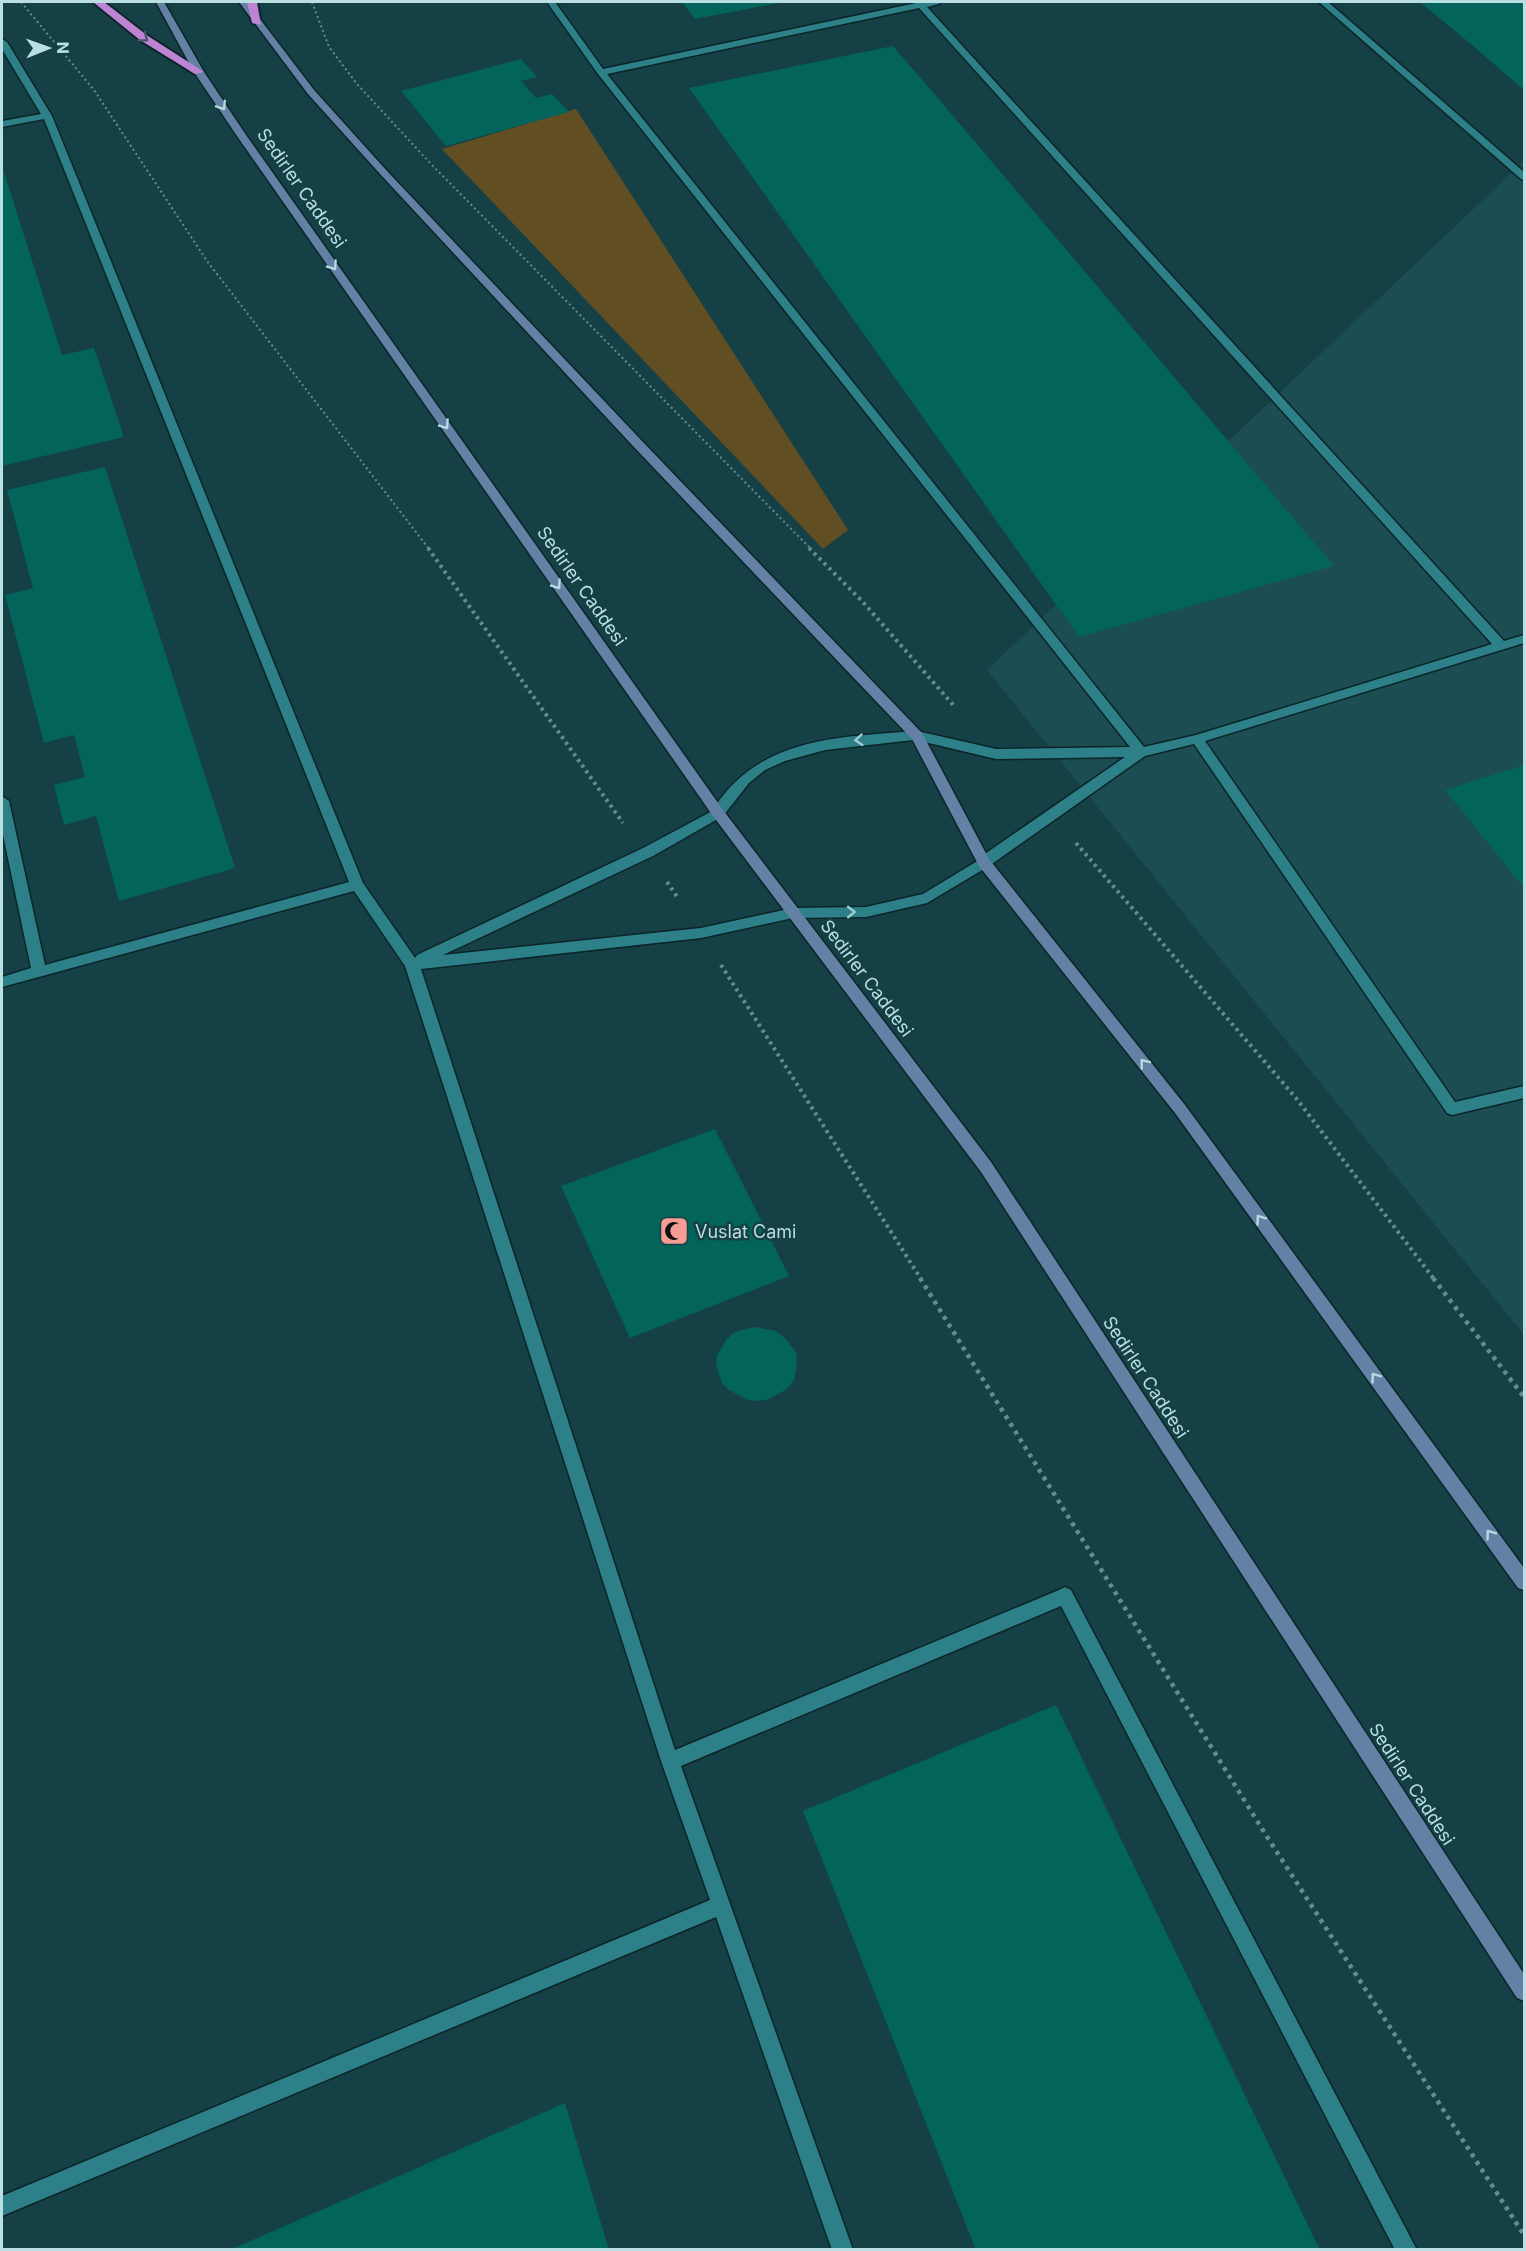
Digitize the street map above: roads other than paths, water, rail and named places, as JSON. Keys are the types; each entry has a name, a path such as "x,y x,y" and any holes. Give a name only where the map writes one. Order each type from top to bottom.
{"highway":[{"path":"98,2 144,38 199,72"},
{"path":"252,2 256,23"}],"main road":[{"name":"Sedirler Caddesi","path":"160,2 199,72 242,136 718,813 986,1167 1524,1991"},
{"path":"243,2 256,23 311,92 384,173 917,736 984,862 1180,1109 1524,1582"}],"street":[{"path":"551,2 601,72 1141,752"},
{"path":"601,72 936,2"},
{"path":"1323,2 1524,177"},
{"path":"921,5 1501,646"},
{"path":"2,42 47,116 357,885 412,964 670,1761 843,2250"},
{"path":"2,124 47,116"},
{"path":"412,964 648,852 718,813 744,780 784,754 851,740 917,736 996,754 1141,752 1197,739 1524,639"},
{"path":"1197,739 1452,1109 1524,1092"},
{"path":"412,964 701,933 793,913 866,912 927,898 984,862 1141,752"},
{"path":"2,801 39,972"},
{"path":"2,982 357,885"},
{"path":"670,1761 1065,1596 1407,2250"},
{"path":"2,2206 721,1905"}],"place":[{"name":"Vuslat Cami","path":"674,1231"}]}
